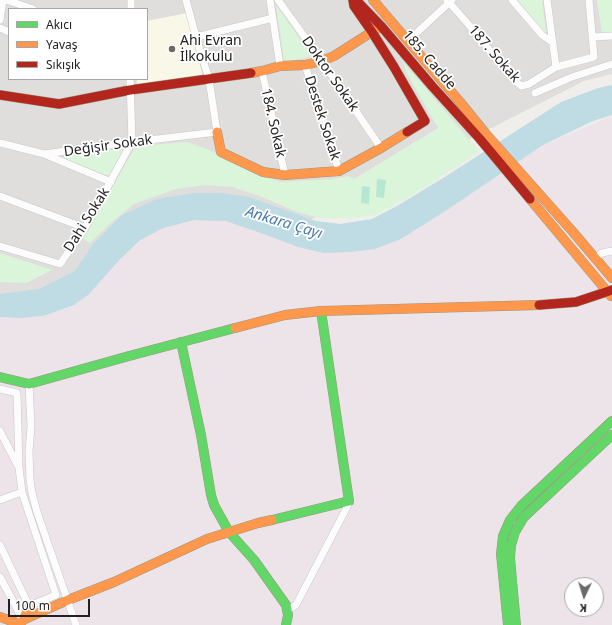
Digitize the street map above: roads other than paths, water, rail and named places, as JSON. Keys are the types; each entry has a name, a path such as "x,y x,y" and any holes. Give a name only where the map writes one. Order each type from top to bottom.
{"street":[{"path":"0,20 4,0 30,8"},
{"path":"186,0 209,79 221,152 263,172 285,175 339,171 381,148 425,121 394,67 354,6 353,0"},
{"path":"270,0 280,66"},
{"name":"Doktor Sokak","path":"278,0 322,61 381,148"},
{"name":"185. Cadde","path":"356,0 381,26 432,86 483,137"},
{"name":"185. Cadde","path":"373,0 460,102 483,137"},
{"path":"512,0 542,35 552,42"},
{"path":"547,0 556,68"},
{"path":"589,0 592,37 612,36"},
{"path":"408,41 449,1"},
{"name":"187. Sokak","path":"449,1 511,77 521,86 529,84 556,68 594,57 592,37"},
{"path":"196,37 273,18"},
{"path":"0,95 59,104 130,90 262,71 280,66 304,65 322,61 334,56 381,26"},
{"path":"535,93 572,77 612,64"},
{"name":"Destek Sokak","path":"304,65 339,171"},
{"name":"184. Sokak","path":"262,71 285,175"},
{"path":"130,80 132,142"},
{"name":"Değişir Sokak","path":"0,143 44,154 217,132"},
{"path":"483,137 520,171 612,278"},
{"path":"0,377 29,384 285,315 321,310 541,305 576,302 611,293 512,177 483,137"},
{"name":"Dahi Sokak","path":"0,246 60,264 85,228 132,142"},
{"path":"44,154 111,182"},
{"path":"0,196 85,228"},
{"path":"595,258 602,253 612,251"},
{"path":"287,610 294,607 301,595 349,501 321,310"},
{"path":"181,342 214,505 228,532 254,560 286,605 288,615 286,625"},
{"path":"29,384 31,426 29,452 32,493 37,512 76,625"},
{"path":"0,389 17,393 19,468 22,492 56,596 29,606 22,623"},
{"path":"508,625 500,554 503,536 510,520 521,506 612,421"},
{"path":"0,431 19,468"},
{"path":"516,625 510,558 511,545 515,532 524,517 612,435"},
{"path":"0,491 2,500 22,492"},
{"path":"0,617 22,623 68,600 114,582 207,539 258,523 349,501"},
{"path":"0,545 29,606"},
{"path":"0,576 22,623"}],"water":[{"name":"Ankara Çayı","path":"612,85 612,115 593,121 543,145 401,239 375,249 324,253 298,247 226,221 194,220 163,228 140,240 120,259 88,295 74,305 43,316 19,318 0,317 0,294 39,289 75,271 93,244 122,215 157,199 194,193 222,193 249,197 316,221 340,224 372,219 397,206 448,175 561,102 598,88"}],"place":[{"name":"Ahi Evran İlkokulu","path":"172,49"}]}
